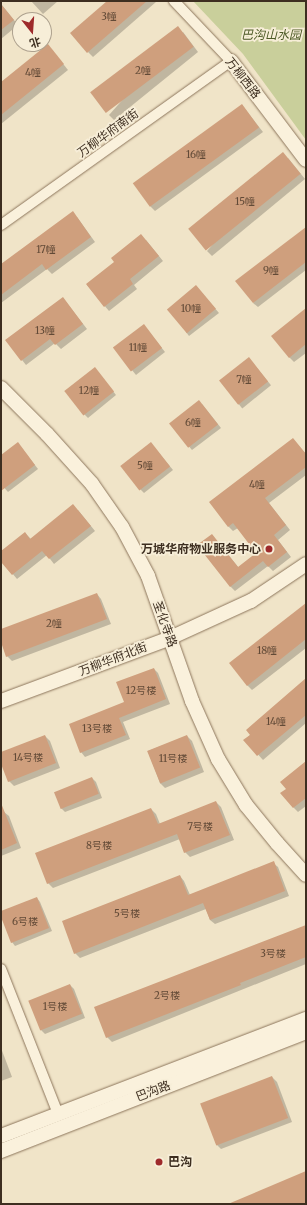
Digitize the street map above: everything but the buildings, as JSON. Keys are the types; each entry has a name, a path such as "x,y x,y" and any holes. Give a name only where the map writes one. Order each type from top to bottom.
{"street":[{"name":"万柳西路","path":"174,1 231,61 306,160"},
{"name":"万柳华府南街","path":"1,225 231,61"},
{"name":"圣化寺路","path":"1,388 47,434 92,484 122,527 148,576 192,701 218,759 246,805 277,844 306,875"},
{"name":"万柳华府北街","path":"1,701 170,638 251,601 306,564"},
{"path":"1,969 58,1114"},
{"name":"巴沟路","path":"1,1136 306,1019"},
{"name":"巴沟路","path":"1,1151 306,1032"}],"green space":[{"name":"巴沟山水园","path":"193,1 306,1 306,140 243,54"}],"place":[{"name":"万城华府物业服务中心","path":"269,549"},
{"name":"巴沟","path":"159,1162"}]}
